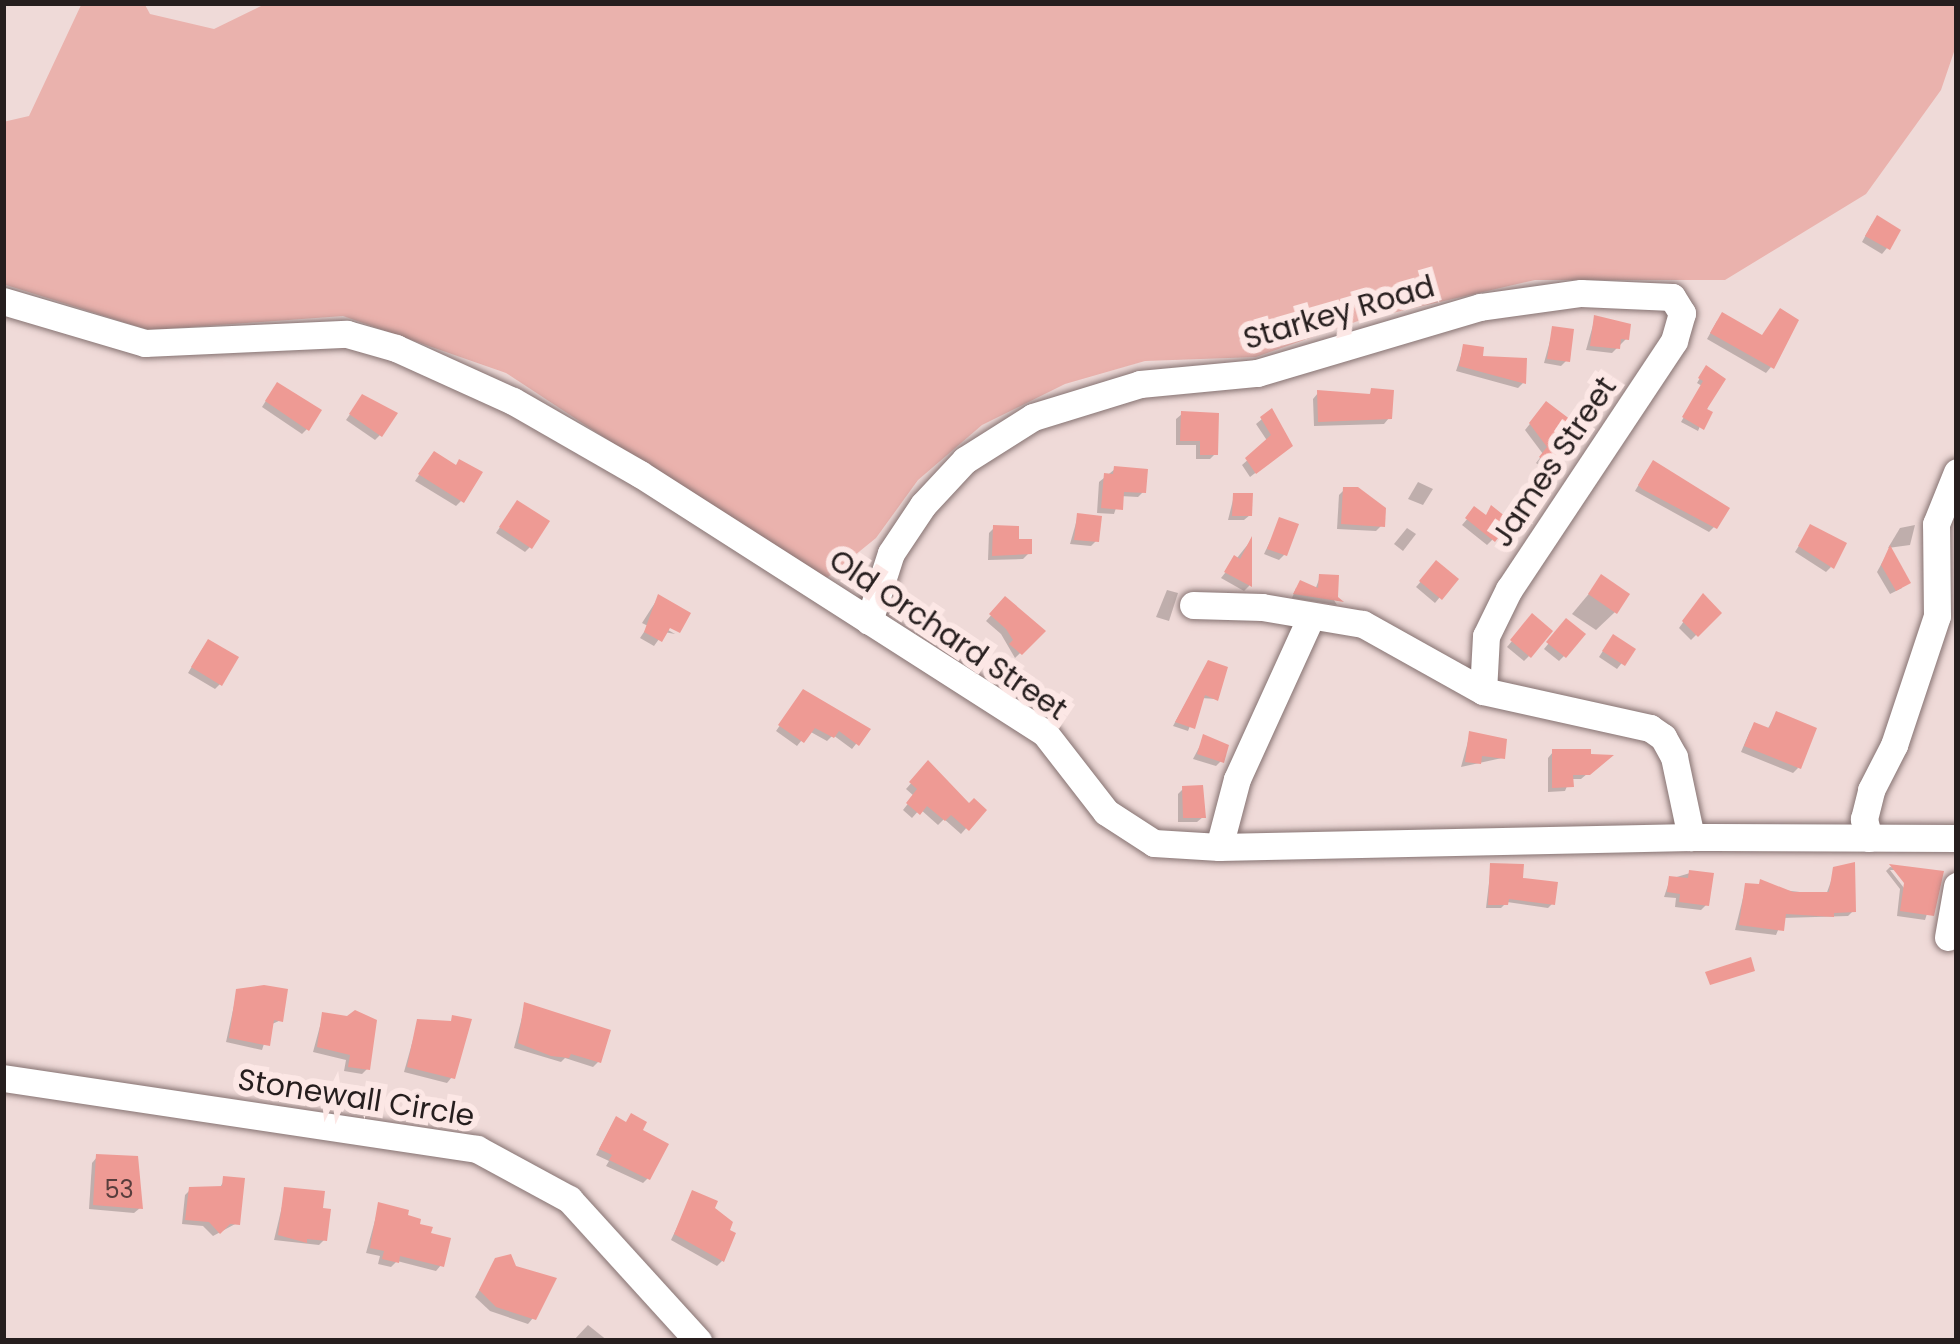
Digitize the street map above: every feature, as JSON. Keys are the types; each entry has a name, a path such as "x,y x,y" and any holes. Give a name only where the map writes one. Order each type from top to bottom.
{"street":[{"name":"Starkey Road","path":"869,621 891,553 923,505 965,460 1033,417 1140,384 1257,373 1480,307 1581,293 1650,295"},
{"name":"James Street","path":"1483,691 1486,636 1508,589 1674,341 1682,313 1672,297 1650,295"},
{"name":"Old Orchard Street","path":"3,302 145,344 200,344 308,332 347,334 396,348 514,401 640,474 1044,732 1106,812 1154,843 1219,847 1691,837 1957,838"},
{"path":"1869,838 1864,819 1871,790 1894,745 1937,616 1936,524 1957,472"},
{"path":"1193,605 1262,607 1310,619 1364,624 1483,691 1650,728 1663,736 1674,757 1691,837"},
{"path":"1219,847 1237,779 1310,619"},
{"path":"1948,937 1957,886"},
{"name":"Stonewall Circle","path":"3,1078 476,1149 569,1199 698,1341"}],"shaded area":[{"path":"82,3 144,3 150,14 214,29 267,3 1954,3 1957,43 1941,90 1866,194 1725,280 1535,280 1358,321 1256,357 1145,361 1065,384 982,425 918,480 876,538 823,581 506,373 343,316 149,330 3,284 3,122 29,116"}],"building":[{"path":"1877,215 1901,230 1890,250 1865,236"},
{"path":"1780,308 1799,320 1774,369 1710,333 1722,312 1762,335"},
{"path":"1594,315 1631,324 1629,340 1621,339 1620,349 1590,346"},
{"path":"1552,326 1574,329 1570,362 1547,359"},
{"path":"1463,344 1484,347 1483,356 1527,358 1526,384 1459,366"},
{"path":"1706,365 1726,379 1707,409 1713,412 1704,430 1682,417 1703,381 1698,378"},
{"path":"277,382 322,410 309,431 265,401"},
{"path":"1371,388 1394,390 1392,419 1318,422 1317,390 1370,394"},
{"path":"362,394 398,413 382,437 349,414"},
{"path":"1546,401 1571,420 1566,427 1579,438 1556,469 1539,457 1547,447 1529,423"},
{"path":"1272,408 1293,446 1256,474 1245,458 1271,435 1260,417"},
{"path":"1181,411 1219,413 1218,455 1200,455 1200,441 1180,441"},
{"path":"434,451 456,465 459,459 483,472 464,503 418,474"},
{"path":"1653,460 1730,508 1717,529 1638,485"},
{"path":"1114,466 1148,469 1146,493 1124,492 1123,510 1101,508 1104,473 1113,474"},
{"path":"1343,487 1358,487 1386,508 1385,527 1341,524"},
{"path":"1233,493 1253,493 1252,516 1232,516"},
{"path":"517,500 550,521 532,549 499,527"},
{"path":"1491,505 1511,521 1495,542 1465,518 1474,506 1486,515"},
{"path":"1077,513 1102,516 1099,542 1074,540"},
{"path":"1279,517 1299,524 1287,556 1267,549"},
{"path":"1810,524 1847,543 1834,569 1798,546"},
{"path":"993,525 1019,526 1019,539 1032,539 1032,554 992,556"},
{"path":"1252,536 1252,587 1224,572 1234,555 1240,559"},
{"path":"1890,545 1911,583 1896,591 1881,565"},
{"path":"1436,560 1459,579 1442,600 1419,581"},
{"path":"1319,574 1339,575 1338,597 1344,602 1293,594 1300,580 1318,588"},
{"path":"1601,574 1630,594 1617,614 1588,594"},
{"path":"1703,593 1722,613 1698,637 1682,621"},
{"path":"658,594 691,613 680,633 670,628 662,642 644,632"},
{"path":"1005,596 1046,631 1022,655 1009,644 1013,640 1006,629 989,614"},
{"path":"1532,613 1553,631 1531,658 1510,640"},
{"path":"1566,618 1586,634 1566,658 1546,642"},
{"path":"1613,634 1636,649 1625,666 1602,651"},
{"path":"208,639 239,657 222,686 191,667"},
{"path":"1208,660 1228,667 1218,701 1205,695 1195,729 1175,722"},
{"path":"803,689 871,729 859,746 839,731 834,738 815,728 804,743 778,725"},
{"path":"1776,711 1817,728 1801,769 1744,746 1754,722 1769,728"},
{"path":"1469,731 1507,739 1505,759 1482,756 1481,764 1465,762"},
{"path":"1203,734 1229,745 1224,763 1197,754"},
{"path":"1552,749 1591,749 1591,754 1614,755 1590,775 1573,775 1574,787 1552,788"},
{"path":"928,760 969,803 974,798 987,810 969,831 951,815 945,821 927,806 920,815 906,803 917,789 909,782"},
{"path":"1203,785 1206,818 1183,818 1182,786"},
{"path":"1855,862 1856,912 1834,913 1834,917 1786,914 1784,931 1739,925 1745,883 1759,884 1760,879 1793,892 1829,892 1833,867"},
{"path":"1490,863 1524,864 1523,878 1558,882 1555,905 1509,899 1508,905 1488,905"},
{"path":"1889,864 1944,871 1934,916 1900,911 1904,883"},
{"path":"1689,870 1714,873 1709,906 1679,902 1680,894 1667,892 1669,876 1688,878"},
{"path":"1751,957 1755,971 1710,985 1705,972"},
{"path":"264,985 288,989 283,1022 274,1020 270,1046 229,1038 236,989"},
{"path":"524,1002 611,1030 601,1063 571,1054 569,1058 551,1056 518,1043"},
{"path":"355,1010 377,1020 370,1070 348,1067 350,1055 317,1047 322,1012 347,1016"},
{"path":"452,1015 472,1019 455,1079 407,1067 417,1019 451,1021"},
{"path":"631,1113 647,1122 643,1130 669,1144 650,1180 609,1160 612,1155 599,1149 616,1116 626,1122"},
{"path":"96,1154 138,1156 143,1209 93,1205"},
{"path":"223,1176 245,1178 240,1225 230,1224 220,1234 209,1222 185,1220 189,1187 222,1186"},
{"path":"284,1187 325,1191 323,1208 331,1209 327,1241 307,1239 307,1243 278,1235"},
{"path":"692,1190 718,1201 715,1208 733,1222 730,1230 736,1233 724,1262 674,1234"},
{"path":"378,1202 409,1210 408,1215 421,1219 420,1224 433,1227 431,1233 451,1238 444,1267 400,1256 399,1263 382,1259 384,1251 370,1248"},
{"path":"511,1254 516,1266 557,1278 536,1320 496,1307 479,1290 495,1258"}]}
